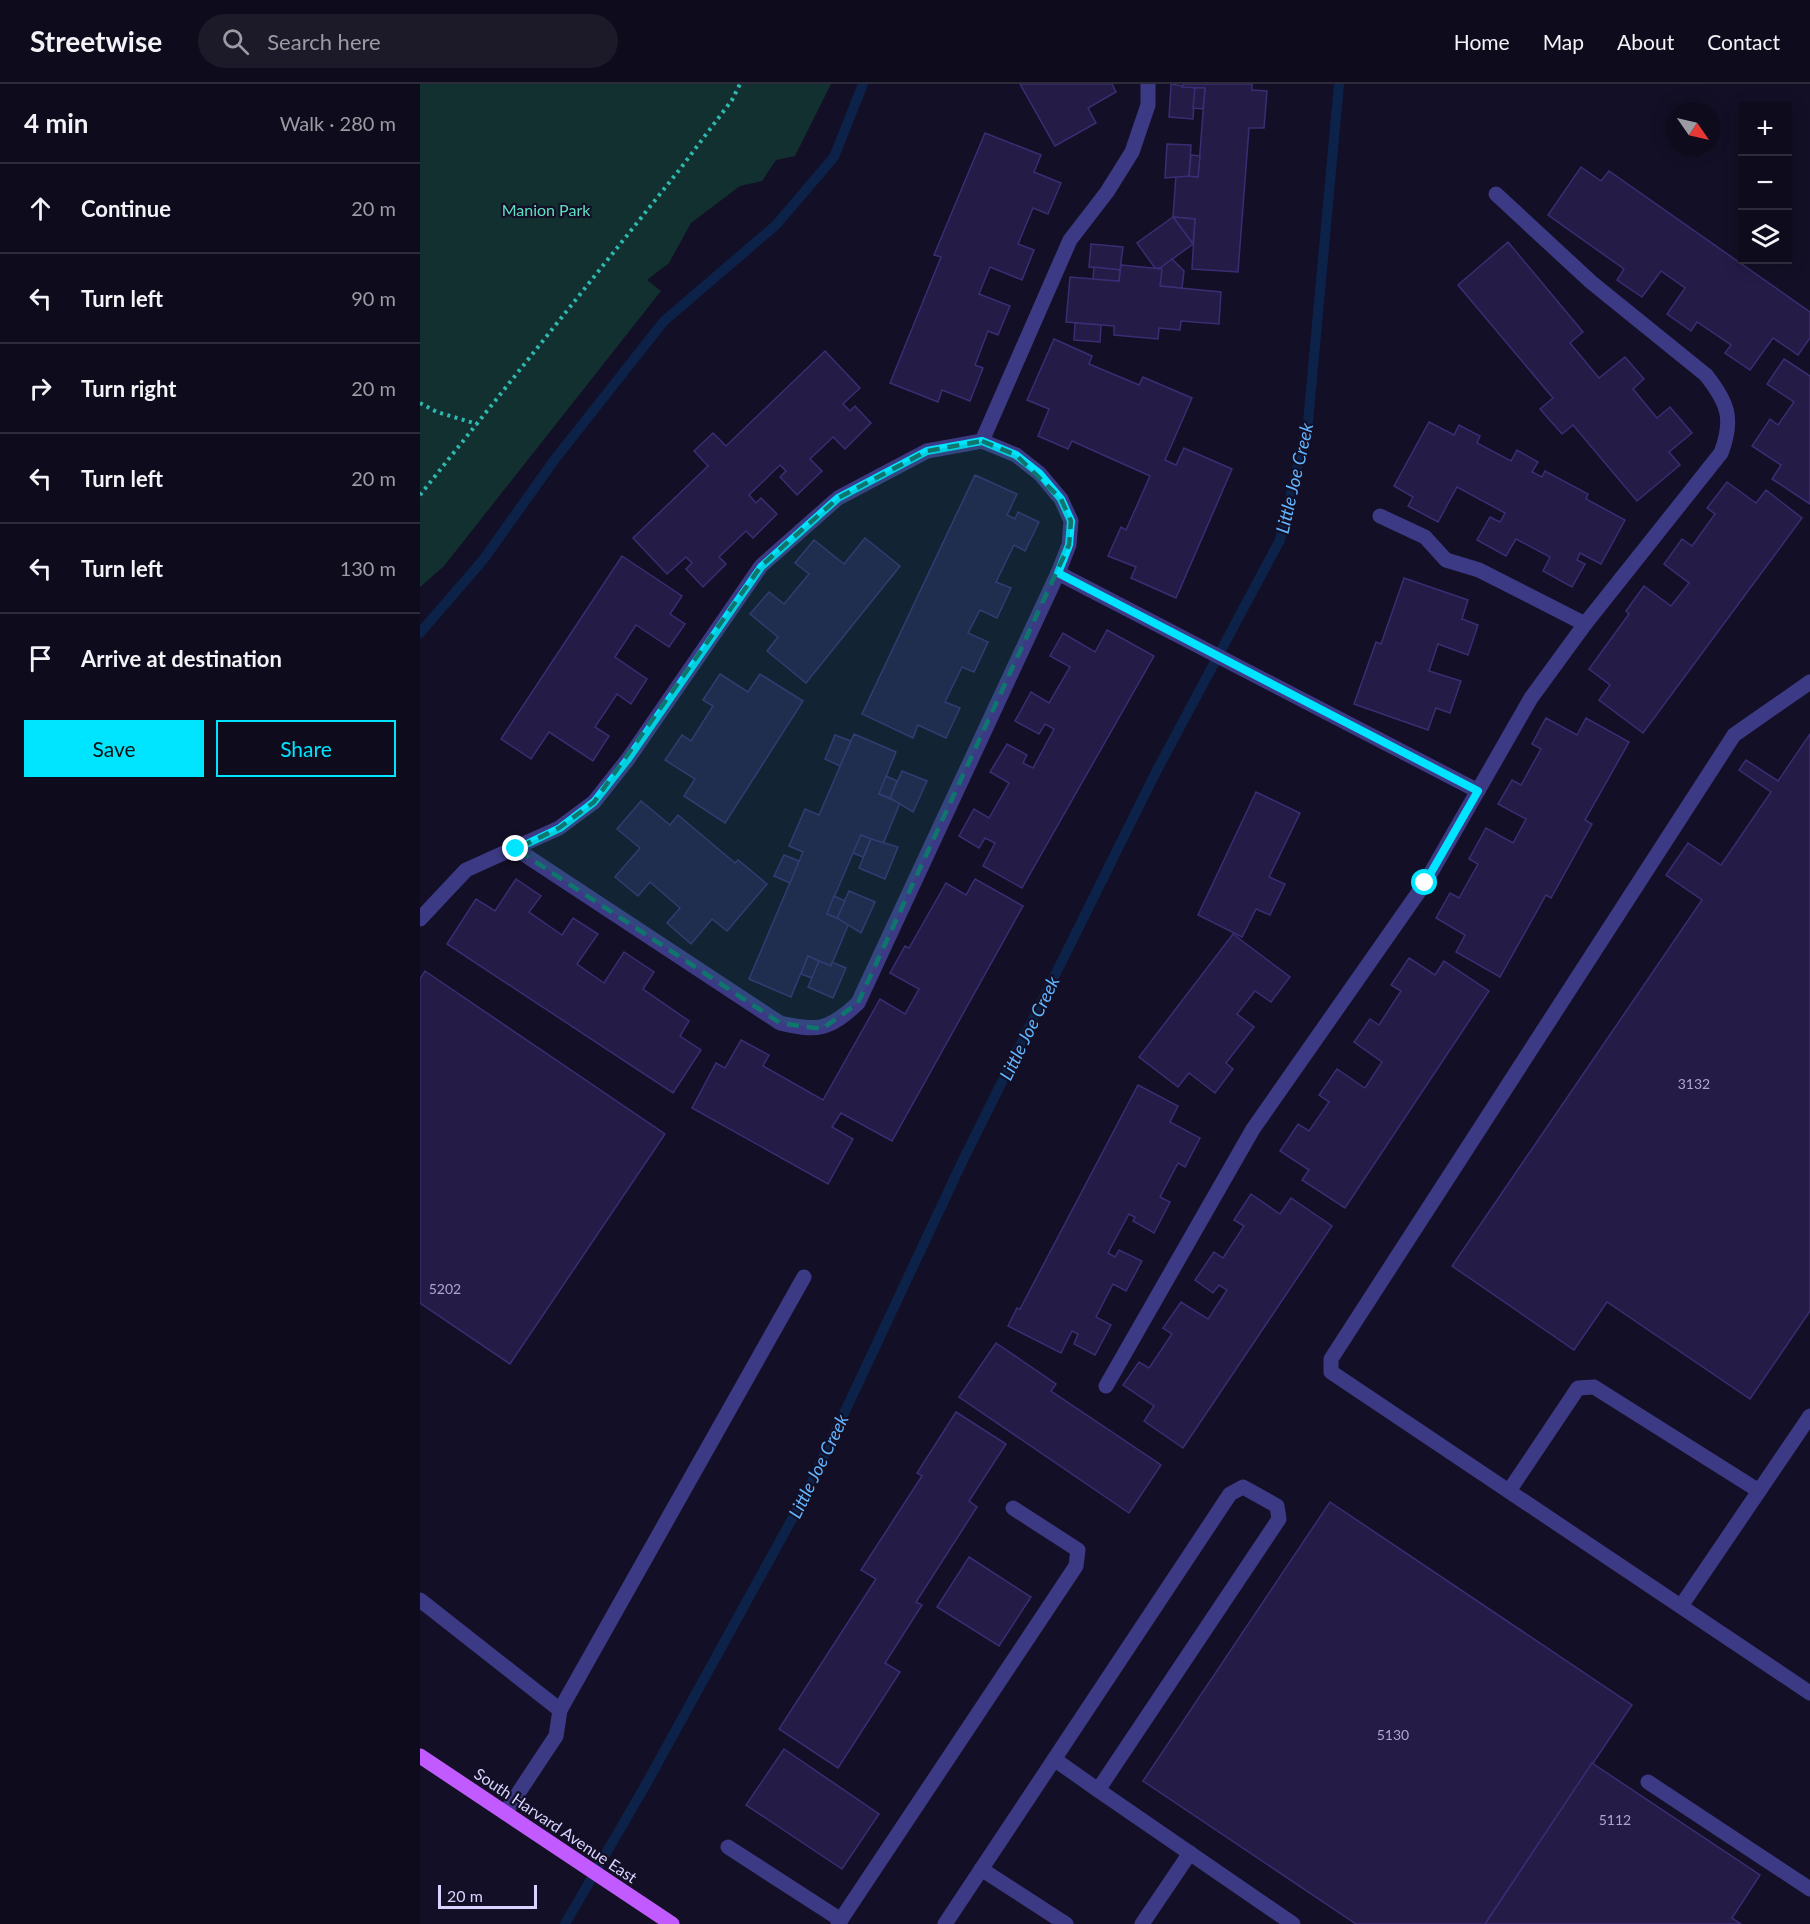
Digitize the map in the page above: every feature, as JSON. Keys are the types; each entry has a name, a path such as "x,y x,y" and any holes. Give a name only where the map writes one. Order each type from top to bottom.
{"main road":[{"name":"South Harvard Avenue East","path":"420,1756 672,1924"}],"street":[{"path":"982,441 1070,240 1107,192 1132,152 1148,105 1148,84"},
{"path":"1106,1386 1253,1129 1335,1015 1425,883 1531,698 1585,624 1721,453 1729,433 1728,412 1721,394 1706,375 1591,282 1496,194"},
{"path":"420,919 466,870 560,828 594,802 628,759 761,567 838,498 927,451 982,441 1016,455 1040,474 1061,499 1071,521 1069,545 1058,573 858,1004 839,1021 822,1029 780,1023 516,849"},
{"path":"1380,516 1425,537 1446,560 1479,570 1585,624"},
{"path":"1058,573 1478,791"},
{"path":"1810,682 1734,735 1331,1359 1331,1372 1810,1693"},
{"path":"505,1813 556,1736 560,1710 804,1277"},
{"path":"1509,1491 1578,1388 1594,1387 1759,1491"},
{"path":"1681,1606 1759,1491 1805,1432 1810,1416"},
{"path":"945,1924 1230,1494 1243,1487 1276,1506 1279,1520 1098,1790"},
{"path":"728,1847 839,1922 1076,1566 1078,1550 1013,1508"},
{"path":"420,1600 560,1710"},
{"path":"1054,1759 1293,1924"},
{"path":"1648,1782 1810,1889"},
{"path":"1142,1924 1190,1853"},
{"path":"981,1869 1066,1924"}],"path":[{"path":"420,495 680,169 732,100 740,84"},
{"path":"420,403 437,412 477,424"}],"highlighted area":[{"path":"982,441 1016,455 1061,499 1071,521 1069,545 858,1003 822,1029 780,1023 516,849 559,828 594,802 761,566 838,498 927,451"}],"green space":[{"name":"Manion Park","path":"420,84 831,84 795,156 776,160 762,181 740,186 691,223 669,263 647,280 661,291 444,566 420,587"}],"building":[{"path":"1020,84 1112,84 1116,92 1088,108 1096,123 1055,146"},
{"path":"1171,84 1195,88 1193,119 1169,117"},
{"path":"1183,84 1252,84 1252,90 1267,91 1264,128 1249,128 1238,272 1192,269 1195,219 1173,217 1176,175 1198,177 1205,88 1182,87"},
{"path":"1195,88 1205,88 1203,109 1193,108"},
{"path":"985,133 1041,155 1034,172 1061,183 1048,214 1033,208 1018,244 1034,250 1022,280 990,267 979,294 1010,306 998,335 988,331 975,365 983,368 970,401 942,390 938,402 890,383 941,257 934,255"},
{"path":"1167,144 1191,145 1189,176 1165,178"},
{"path":"1191,155 1200,156 1198,177 1189,176"},
{"path":"1581,167 1601,181 1609,171 1738,261 1738,264 1742,264 1810,312 1810,338 1798,355 1773,338 1750,370 1725,353 1731,345 1697,322 1691,331 1667,314 1685,288 1661,271 1642,297 1617,280 1624,269 1548,215"},
{"path":"1173,217 1195,219 1193,244"},
{"path":"1173,217 1193,244 1160,268 1155,268 1137,243"},
{"path":"1508,242 1583,332 1570,343 1599,378 1625,357 1644,379 1633,389 1657,418 1670,407 1692,433 1669,452 1680,465 1637,501 1573,425 1562,434 1540,409 1553,398 1458,285"},
{"path":"1091,244 1123,247 1120,270 1089,267"},
{"path":"1172,259 1184,271 1182,288 1160,286 1160,268"},
{"path":"1121,265 1162,269 1160,286 1221,292 1219,324 1181,321 1180,330 1159,328 1158,339 1114,335 1114,326 1066,322 1070,277 1119,281"},
{"path":"1094,267 1120,270 1119,281 1093,279"},
{"path":"1075,323 1101,325 1100,342 1074,340"},
{"path":"1054,339 1092,356 1089,364 1139,385 1143,377 1192,398 1165,460 1176,465 1184,448 1232,469 1176,598 1131,578 1136,567 1108,556 1121,527 1126,530 1150,476 1072,441 1068,449 1038,436 1049,409 1027,400"},
{"path":"825,351 860,388 843,404 850,411 855,406 871,423 845,449 833,437 810,459 822,471 797,495 780,477 786,471 780,465 749,495 756,503 761,498 777,514 753,538 746,531 719,557 726,564 703,587 686,569 692,563 686,557 667,574 633,538 708,466 694,451 713,433 726,446"},
{"path":"1784,359 1810,376 1810,504 1772,479 1781,465 1752,446 1770,419 1778,425 1794,402 1767,384"},
{"path":"1429,422 1454,435 1459,425 1480,436 1477,443 1511,461 1517,450 1538,462 1532,472 1542,477 1545,471 1588,494 1586,499 1625,520 1601,564 1580,553 1577,560 1585,564 1572,587 1543,571 1550,557 1516,539 1506,556 1477,540 1490,517 1500,522 1505,513 1457,487 1438,522 1408,506 1413,497 1394,486"},
{"path":"975,475 1017,494 1007,515 1015,519 1018,512 1039,522 1025,551 1014,545 996,582 1011,588 997,618 980,610 968,633 988,642 974,672 962,667 945,702 960,708 946,738 918,725 913,738 862,714"},
{"path":"1727,482 1756,503 1766,490 1802,518 1643,733 1599,700 1610,685 1589,669 1629,614 1626,611 1644,586 1671,606 1689,583 1664,564 1682,539 1692,546 1715,514 1707,508"},
{"path":"865,538 900,566 806,683 767,651 778,637 750,614 769,592 784,604 809,574 795,563 814,540 844,564"},
{"path":"622,556 682,596 670,614 685,624 669,647 636,625 615,657 647,679 631,704 617,694 595,727 609,736 593,761 549,732 531,759 501,739"},
{"path":"1404,578 1468,600 1462,619 1478,625 1468,655 1438,644 1429,671 1461,681 1450,713 1436,708 1428,730 1354,704 1376,642 1381,644"},
{"path":"1107,630 1154,656 1022,888 983,866 995,843 985,838 979,848 959,836 974,809 989,818 1009,783 990,772 1007,744 1027,755 1023,763 1033,768 1054,729 1045,724 1039,734 1015,721 1031,692 1049,703 1070,667 1050,656 1063,633 1095,652"},
{"path":"720,674 748,692 760,674 803,701 725,823 684,796 695,779 665,760 682,735 691,741 713,706 703,700"},
{"path":"1546,718 1577,735 1586,718 1629,742 1585,820 1592,824 1551,898 1546,895 1500,977 1456,952 1465,935 1436,918 1450,893 1459,898 1478,864 1469,859 1486,828 1513,843 1526,819 1498,804 1512,780 1521,785 1541,749 1532,744"},
{"path":"854,734 896,752 879,794 900,803 883,844 861,835 827,914 849,923 831,966 808,956 791,997 749,979 803,852 789,846 805,809 819,815"},
{"path":"1810,734 1810,1311 1750,1399 1607,1302 1574,1350 1452,1266 1702,900 1666,875 1688,843 1721,865 1771,792 1739,770 1746,760 1778,781"},
{"path":"835,735 851,741 840,766 825,759"},
{"path":"902,771 927,781 913,812 890,798"},
{"path":"886,776 897,781 890,798 879,794"},
{"path":"1256,792 1300,813 1269,877 1285,884 1270,915 1256,909 1242,937 1198,915"},
{"path":"641,801 670,825 678,815 735,863 738,860 767,884 727,931 712,919 691,944 667,923 680,908 650,882 638,896 615,877 640,848 617,829"},
{"path":"861,835 871,839 863,857 853,853"},
{"path":"871,839 898,847 885,879 859,868"},
{"path":"784,855 799,861 790,883 774,876"},
{"path":"516,879 541,896 529,912 562,935 573,918 598,934 577,964 604,983 624,952 654,972 643,989 689,1021 680,1036 701,1050 673,1093 447,944 476,899 495,911"},
{"path":"975,879 1023,906 892,1141 841,1113 832,1127 853,1139 828,1184 692,1108 716,1063 725,1068 741,1040 769,1055 763,1066 823,1100 880,999 905,1014 919,989 890,973 905,946 909,948 946,883 966,895"},
{"path":"849,891 875,902 861,933 837,918"},
{"path":"834,896 845,901 837,918 827,914"},
{"path":"1233,934 1290,977 1271,1002 1255,991 1237,1014 1254,1027 1226,1063 1233,1069 1215,1093 1189,1073 1178,1087 1139,1057"},
{"path":"808,956 819,961 812,978 801,974"},
{"path":"1409,958 1435,975 1444,961 1489,991 1345,1208 1302,1180 1309,1170 1280,1151 1298,1124 1309,1131 1329,1102 1319,1095 1337,1069 1365,1088 1382,1062 1354,1042 1370,1019 1379,1025 1401,991 1391,985"},
{"path":"819,961 831,966 832,962 846,968 833,998 808,987"},
{"path":"425,971 665,1134 510,1364 420,1303 420,979"},
{"path":"1138,1085 1178,1106 1170,1122 1200,1138 1185,1167 1178,1163 1160,1197 1170,1202 1154,1233 1133,1221 1135,1217 1129,1214 1108,1253 1115,1257 1119,1250 1142,1261 1126,1291 1113,1284 1096,1317 1111,1325 1095,1355 1074,1344 1078,1334 1072,1331 1061,1353 1008,1326 1017,1308 1020,1309"},
{"path":"1251,1194 1280,1214 1291,1198 1332,1226 1183,1448 1144,1421 1154,1406 1123,1385 1139,1362 1149,1368 1172,1334 1163,1328 1181,1302 1208,1319 1227,1290 1219,1285 1213,1293 1195,1280 1214,1252 1223,1258 1244,1226 1234,1220"},
{"path":"996,1343 1056,1384 1051,1391 1161,1465 1129,1513 959,1397"},
{"path":"956,1412 1006,1444 969,1501 977,1507 916,1602 922,1605 885,1663 900,1672 838,1768 779,1729 876,1579 861,1570 922,1476 917,1473"},
{"path":"1330,1502 1632,1705 1485,1924 1356,1924 1143,1781"},
{"path":"969,1557 1031,1597 999,1646 937,1607"},
{"path":"784,1749 879,1814 842,1869 746,1805"},
{"path":"1592,1763 1760,1875 1732,1918 1741,1924 1485,1924"}],"waterway":[{"path":"420,633 483,560 555,459 664,321 776,225 834,157 863,84"},
{"name":"Little Joe Creek","path":"565,1924 645,1786 808,1490 964,1158 1156,772 1280,540 1308,422 1339,84"}],"route":[{"path":"516,849 560,828 594,802 628,759 761,567 838,498 927,451 982,441 1016,455 1040,474 1061,499 1071,521 1069,545 1058,573 1478,791 1425,883"}]}
